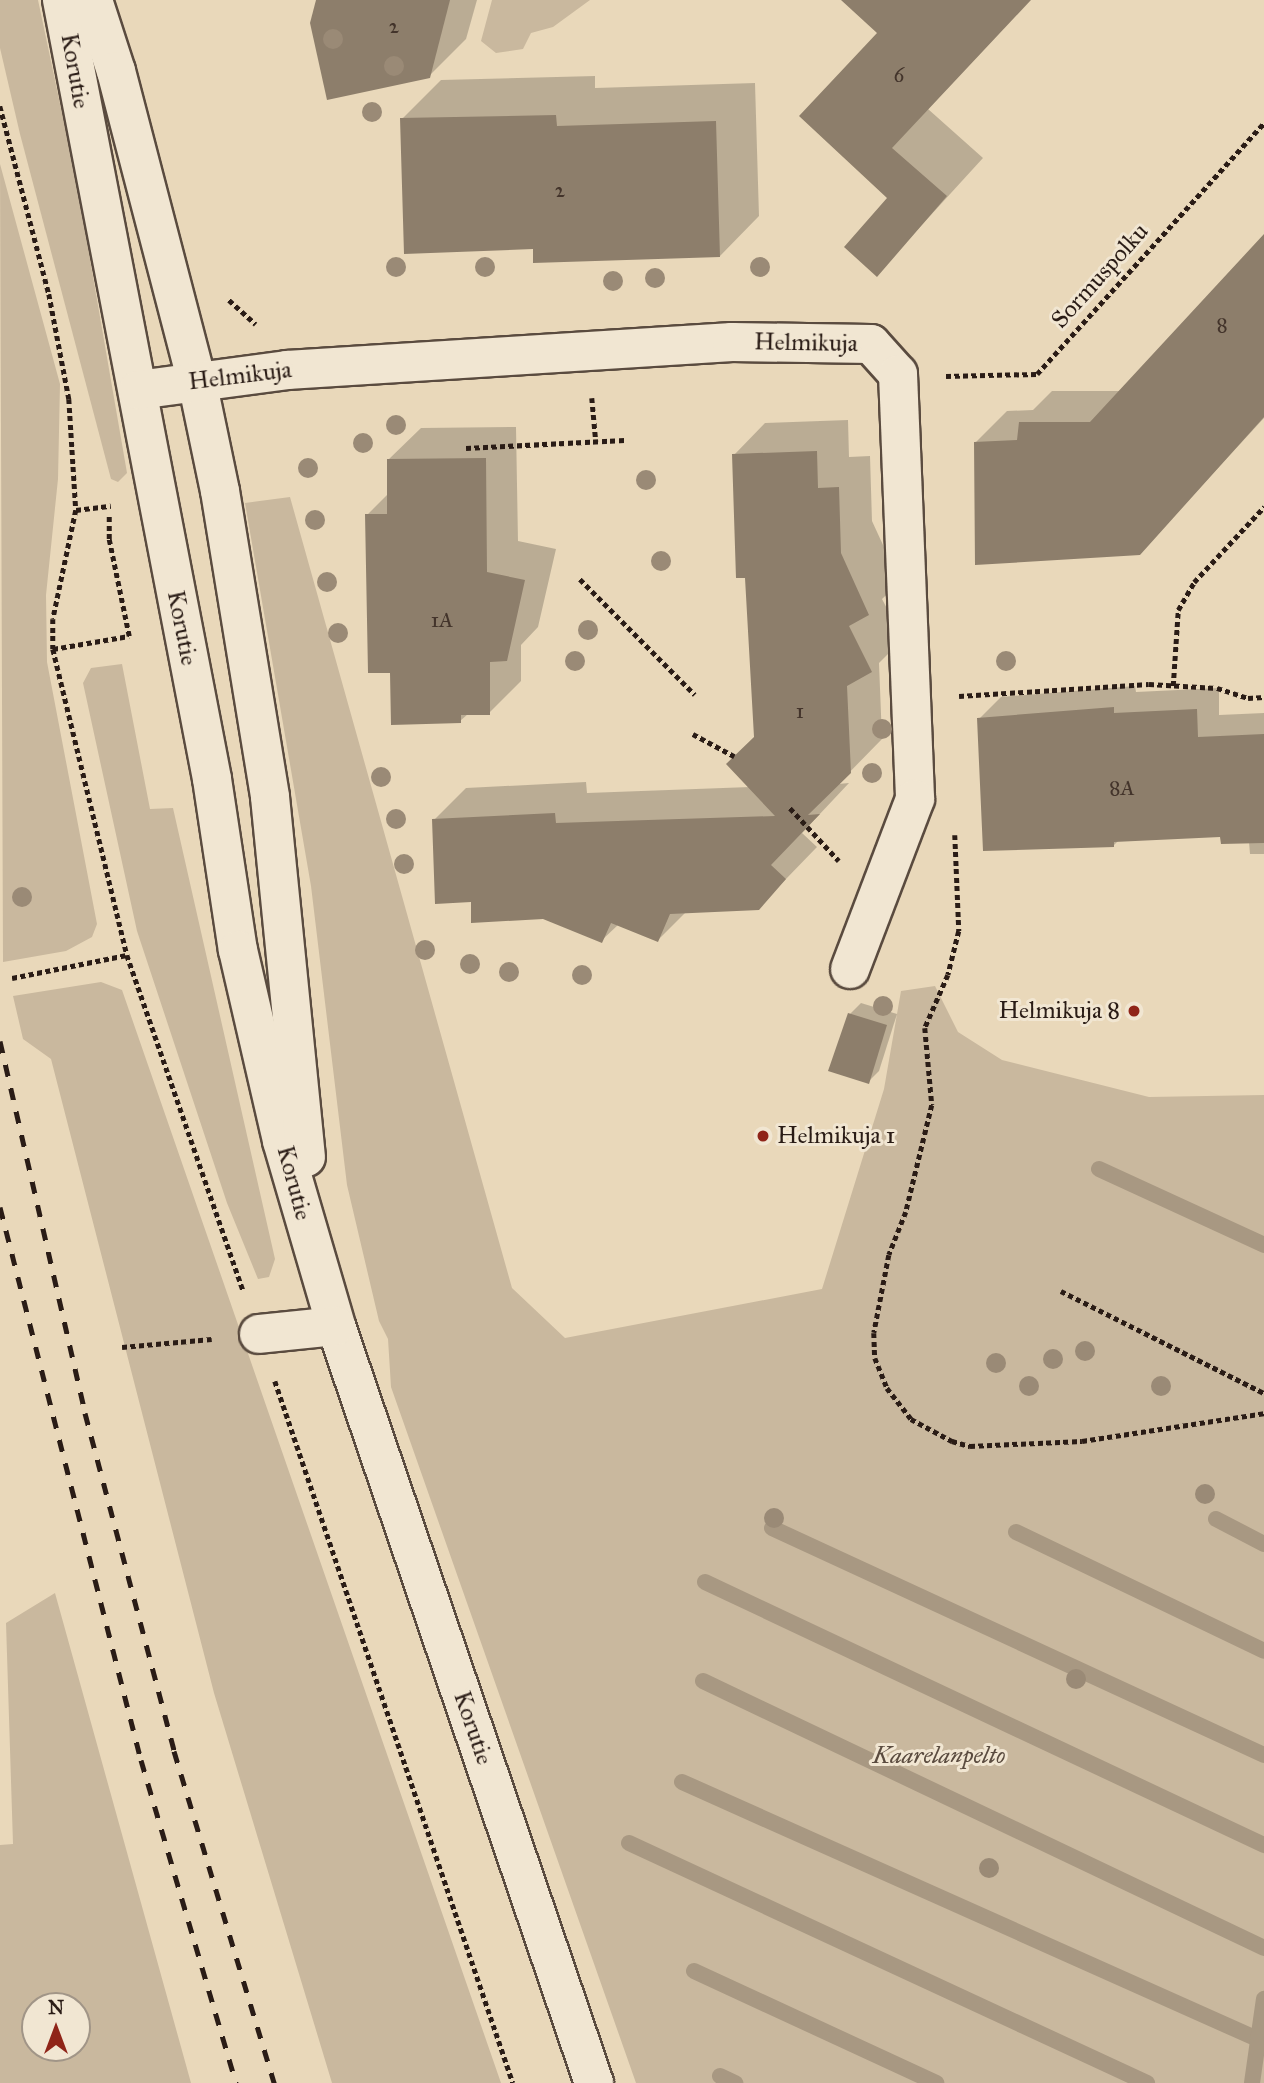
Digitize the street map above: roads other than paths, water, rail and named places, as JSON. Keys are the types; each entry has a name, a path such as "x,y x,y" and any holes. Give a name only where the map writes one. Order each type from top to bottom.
{"street":[{"name":"Korutie","path":"62,0 212,779 238,950 282,1141 336,1326 594,2083"},
{"name":"Korutie","path":"93,0 116,71 197,381 270,797 313,1253"},
{"name":"Helmikuja","path":"138,390 257,372 732,342 871,344 898,373 915,799 850,969"},
{"path":"259,1335 336,1326"}],"waterway":[{"path":"1099,1169 1264,1245"},
{"path":"1216,1519 1264,1544"},
{"path":"772,1528 1264,1755"},
{"path":"1016,1532 1264,1651"},
{"path":"705,1582 1264,1845"},
{"path":"703,1681 1264,1948"},
{"path":"682,1782 1264,2042"},
{"path":"629,1843 1147,2083"},
{"path":"694,1971 936,2083"},
{"path":"1252,2083 1264,1999"},
{"path":"720,2076 735,2083"}],"railway":[{"path":"0,1041 85,1413 174,1751 274,2083"},
{"path":"0,1207 141,1760 236,2083"}],"place":[{"name":"Helmikuja 8","path":"1134,1011"},
{"name":"Helmikuja 1","path":"763,1136"}],"park label":[{"name":"Kaarelanpelto","path":"939,1756"}]}
